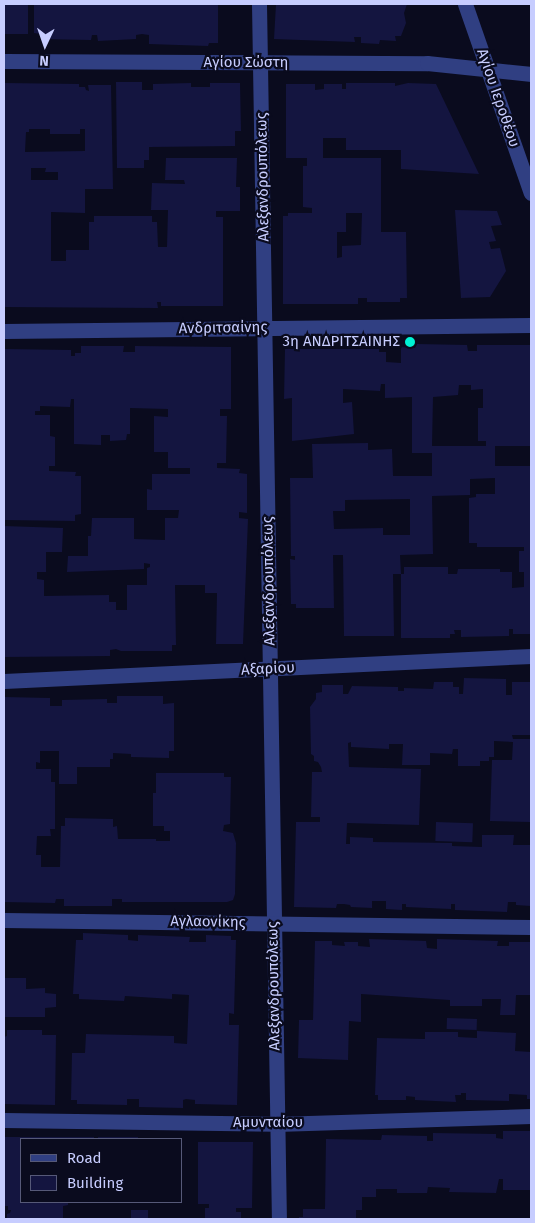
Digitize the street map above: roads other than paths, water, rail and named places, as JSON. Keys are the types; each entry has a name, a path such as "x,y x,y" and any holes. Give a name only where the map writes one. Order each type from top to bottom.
{"street":[{"name":"Αλεξανδρουπόλεως","path":"259,4 279,1219"},
{"name":"Αγίου Ιεροθέου","path":"465,4 531,193"},
{"name":"Αγίου Σώστη","path":"4,61 427,63 531,74"},
{"name":"Ανδριτσαίνης","path":"4,331 531,325"},
{"name":"Αξαρίου","path":"4,681 531,656"},
{"name":"Αγλαονίκης","path":"4,920 531,927"},
{"name":"Αμυνταίου","path":"4,1120 276,1124 531,1116"}],"place":[{"name":"3η ΑΝΔΡΙΤΣΑΙΝΗΣ","path":"410,342"}]}
